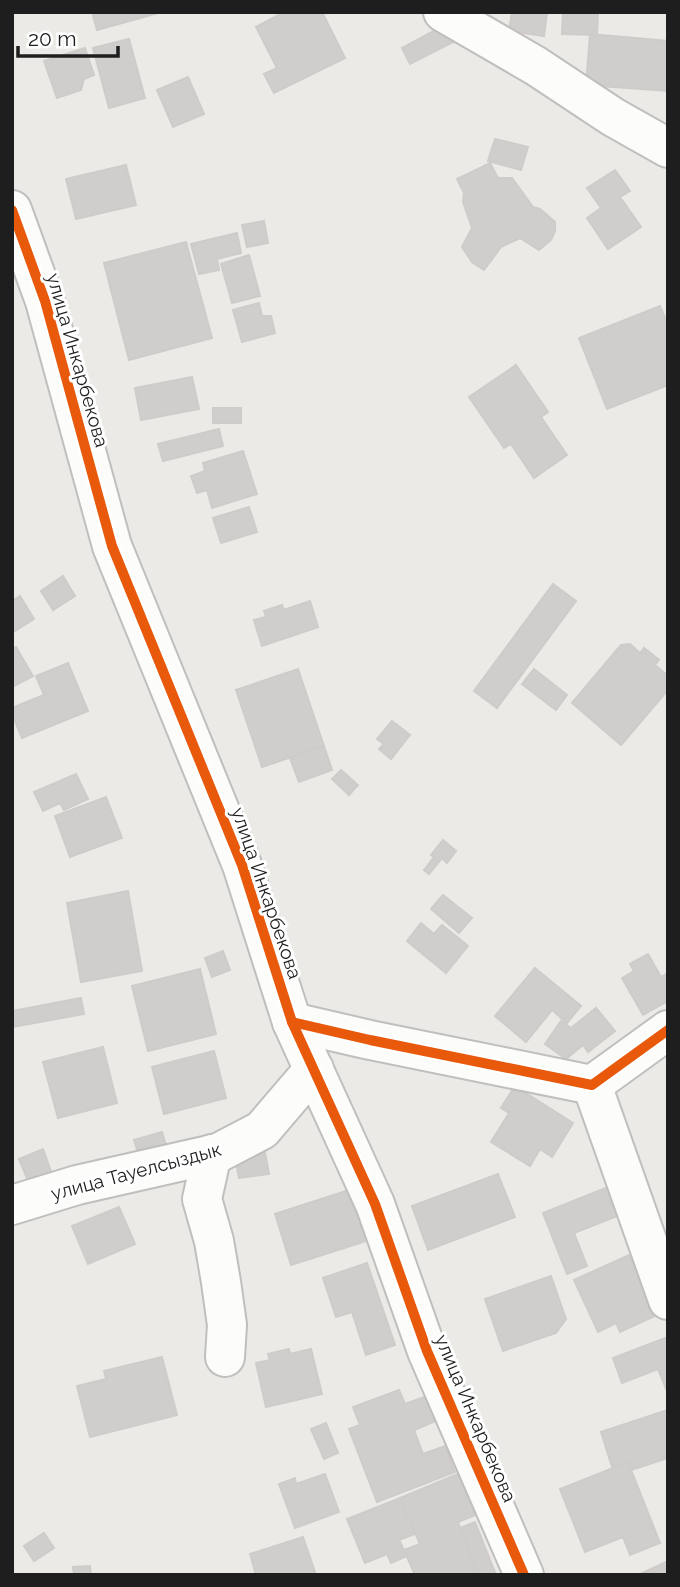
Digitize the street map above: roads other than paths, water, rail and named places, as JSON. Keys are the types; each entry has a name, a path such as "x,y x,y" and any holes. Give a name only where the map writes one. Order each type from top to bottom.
{"street":[{"path":"443,12 668,148"},
{"name":"улица Инкарбекова","path":"12,210 45,302 112,546 242,864 292,1022 375,1204 427,1351 524,1575"},
{"path":"292,1022 592,1085 668,1030"},
{"name":"улица Тауелсыздык","path":"12,1205 77,1185 218,1153 262,1130 314,1069"},
{"path":"592,1085 668,1300"},
{"path":"212,1154 202,1199 214,1241 221,1282 227,1325 225,1357"}]}
